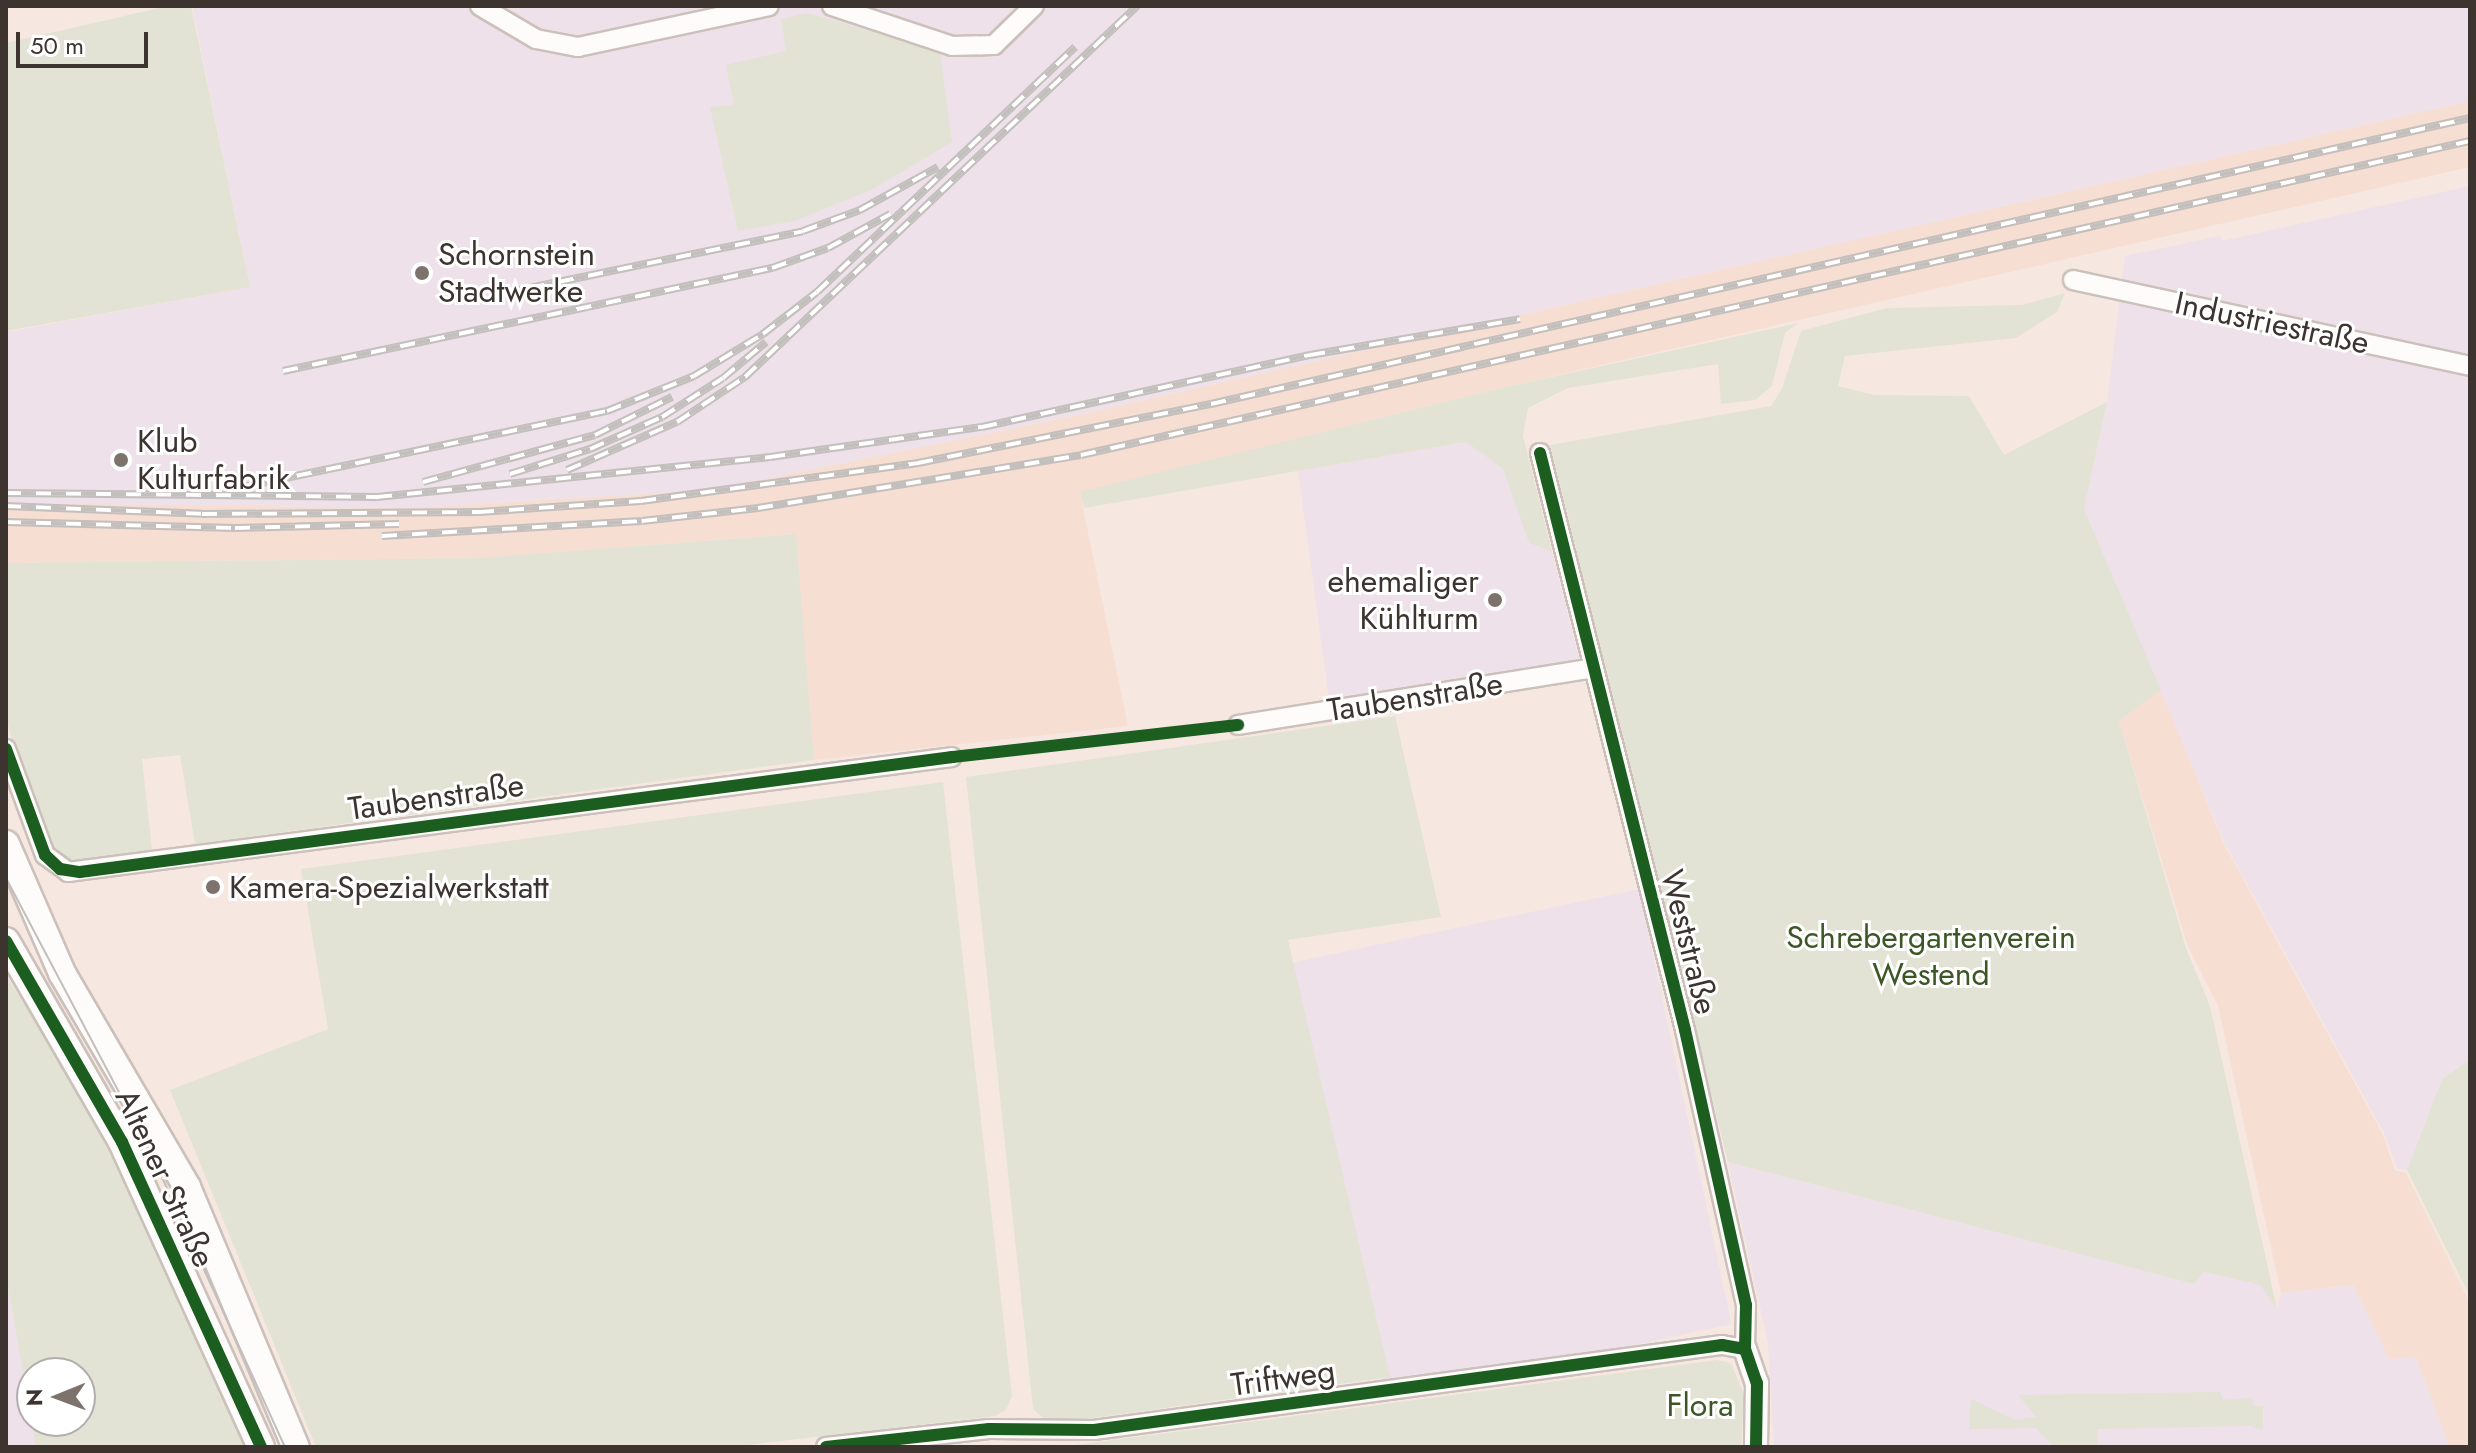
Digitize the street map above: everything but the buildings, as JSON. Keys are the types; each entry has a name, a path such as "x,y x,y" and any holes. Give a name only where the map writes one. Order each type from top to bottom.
{"main road":[{"name":"Altener Straße","path":"6,847 62,973 187,1187 296,1447"},
{"name":"Altener Straße","path":"6,941 122,1142 261,1447"}],"street":[{"path":"480,6 536,39 578,47 769,6"},
{"path":"832,6 952,46 994,45 1034,6"},
{"name":"Industriestraße","path":"2073,280 2470,366"},
{"name":"Weststraße","path":"1540,453 1685,1030 1746,1305 1745,1349 1757,1383 1756,1447"},
{"name":"Taubenstraße","path":"1238,725 1592,668"},
{"name":"Taubenstraße","path":"6,749 45,855 68,872 952,757"},
{"name":"Triftweg","path":"826,1447 989,1429 1094,1430 1722,1345 1745,1349"}],"shaded area":[{"path":"192,6 2470,6 2470,101 1068,417 710,490 409,508 6,503 6,332 250,287"},
{"path":"2470,101 2470,167 1510,386 1080,493 1128,726 814,760 795,534 481,558 6,563 6,503 409,508 710,490 1068,417"},
{"path":"2470,186 2470,1060 2442,1079 2407,1170 2397,1169 2384,1133 2225,844 2084,509 2107,402 2125,256 2220,236 2222,241"},
{"path":"1466,442 1503,469 1529,543 1552,552 1580,662 1329,699 1298,471"},
{"path":"2161,690 2224,844 2382,1133 2395,1170 2406,1173 2470,1303 2470,1447 2449,1447 2416,1357 2389,1359 2353,1285 2281,1293 2218,1006 2188,947 2119,721"},
{"path":"1639,889 1732,1324 1384,1398 1292,963"},
{"path":"1728,1162 2194,1284 2204,1272 2260,1285 2277,1308 2281,1293 2353,1285 2389,1359 2416,1357 2449,1447 1774,1447 1768,1343"},
{"path":"6,1276 20,1357 16,1357 16,1437 34,1437 36,1447 6,1447"}],"green space":[{"path":"168,6 191,6 250,287 6,331 6,43"},
{"path":"808,13 940,52 952,142 873,189 795,221 738,231 710,107 734,105 726,65 786,51 781,19"},
{"name":"Schrebergartenverein Westend","path":"2065,293 2057,312 2016,338 1845,356 1838,386 1874,395 1969,396 2004,455 2107,402 2084,509 2161,690 2119,721 2186,948 2210,1006 2277,1309 2260,1285 2204,1272 2194,1284 1728,1162 1550,445 1771,406 1782,389 1801,331 1887,308 2022,305"},
{"path":"1798,323 1785,333 1772,386 1755,400 1721,404 1718,364 1568,388 1528,408 1523,436 1552,552 1529,543 1503,469 1466,442 1084,508 1080,492 1510,386"},
{"path":"796,534 814,760 195,844 180,755 142,759 152,850 67,863 51,853 19,771 6,716 6,563 480,558"},
{"path":"1395,716 1441,917 1288,940 1390,1377 1064,1422 1043,1418 1033,1409 966,777"},
{"path":"943,782 1012,1396 1006,1410 995,1416 731,1447 316,1447 170,1090 328,1029 301,869"},
{"path":"6,976 54,1048 117,1167 244,1447 36,1447 34,1437 96,1437 96,1357 20,1357 6,1276"},
{"path":"2470,1060 2470,1297 2407,1170 2442,1079"},
{"name":"Flora","path":"1717,1360 1731,1363 1744,1395 1741,1447 1060,1447"},
{"path":"2220,1392 2223,1400 2252,1398 2253,1406 2263,1406 2263,1430 2249,1426 2098,1429 2097,1447 2054,1447 2036,1428 1969,1429 1971,1399 2015,1420 2036,1417 2018,1395"}],"tram line":[{"path":"6,878 150,1151 285,1447"}],"railway":[{"path":"567,470 677,422 745,377 1137,6"},
{"path":"238,488 607,411 694,376 763,334 817,292 1075,47"},
{"path":"6,506 202,514 479,512 641,501 918,463 1211,404 2470,118"},
{"path":"382,536 642,521 758,508 1081,455 2470,141"},
{"path":"500,294 803,231 860,210 938,167"},
{"path":"283,371 772,268 828,248 890,214"},
{"path":"6,493 377,497 770,457 982,427 1310,355 1520,319"},
{"path":"510,474 590,449 662,417 723,378 766,342"},
{"path":"423,482 595,435 672,397"},
{"path":"6,522 235,528 399,524"}],"cycle path":[{"path":"1540,453 1685,1030 1746,1305 1745,1349 1757,1383 1756,1447"},
{"path":"6,749 45,855 60,869 80,872 952,757 1238,725"},
{"path":"6,941 122,1142 261,1447"},
{"path":"826,1447 989,1429 1094,1430 1722,1345 1745,1349"}],"place":[{"name":"Schornstein Stadtwerke","path":"422,273"},
{"name":"Klub Kulturfabrik","path":"121,460"},
{"name":"ehemaliger Kühlturm","path":"1495,600"},
{"name":"Kamera-Spezialwerkstatt","path":"213,887"}]}
